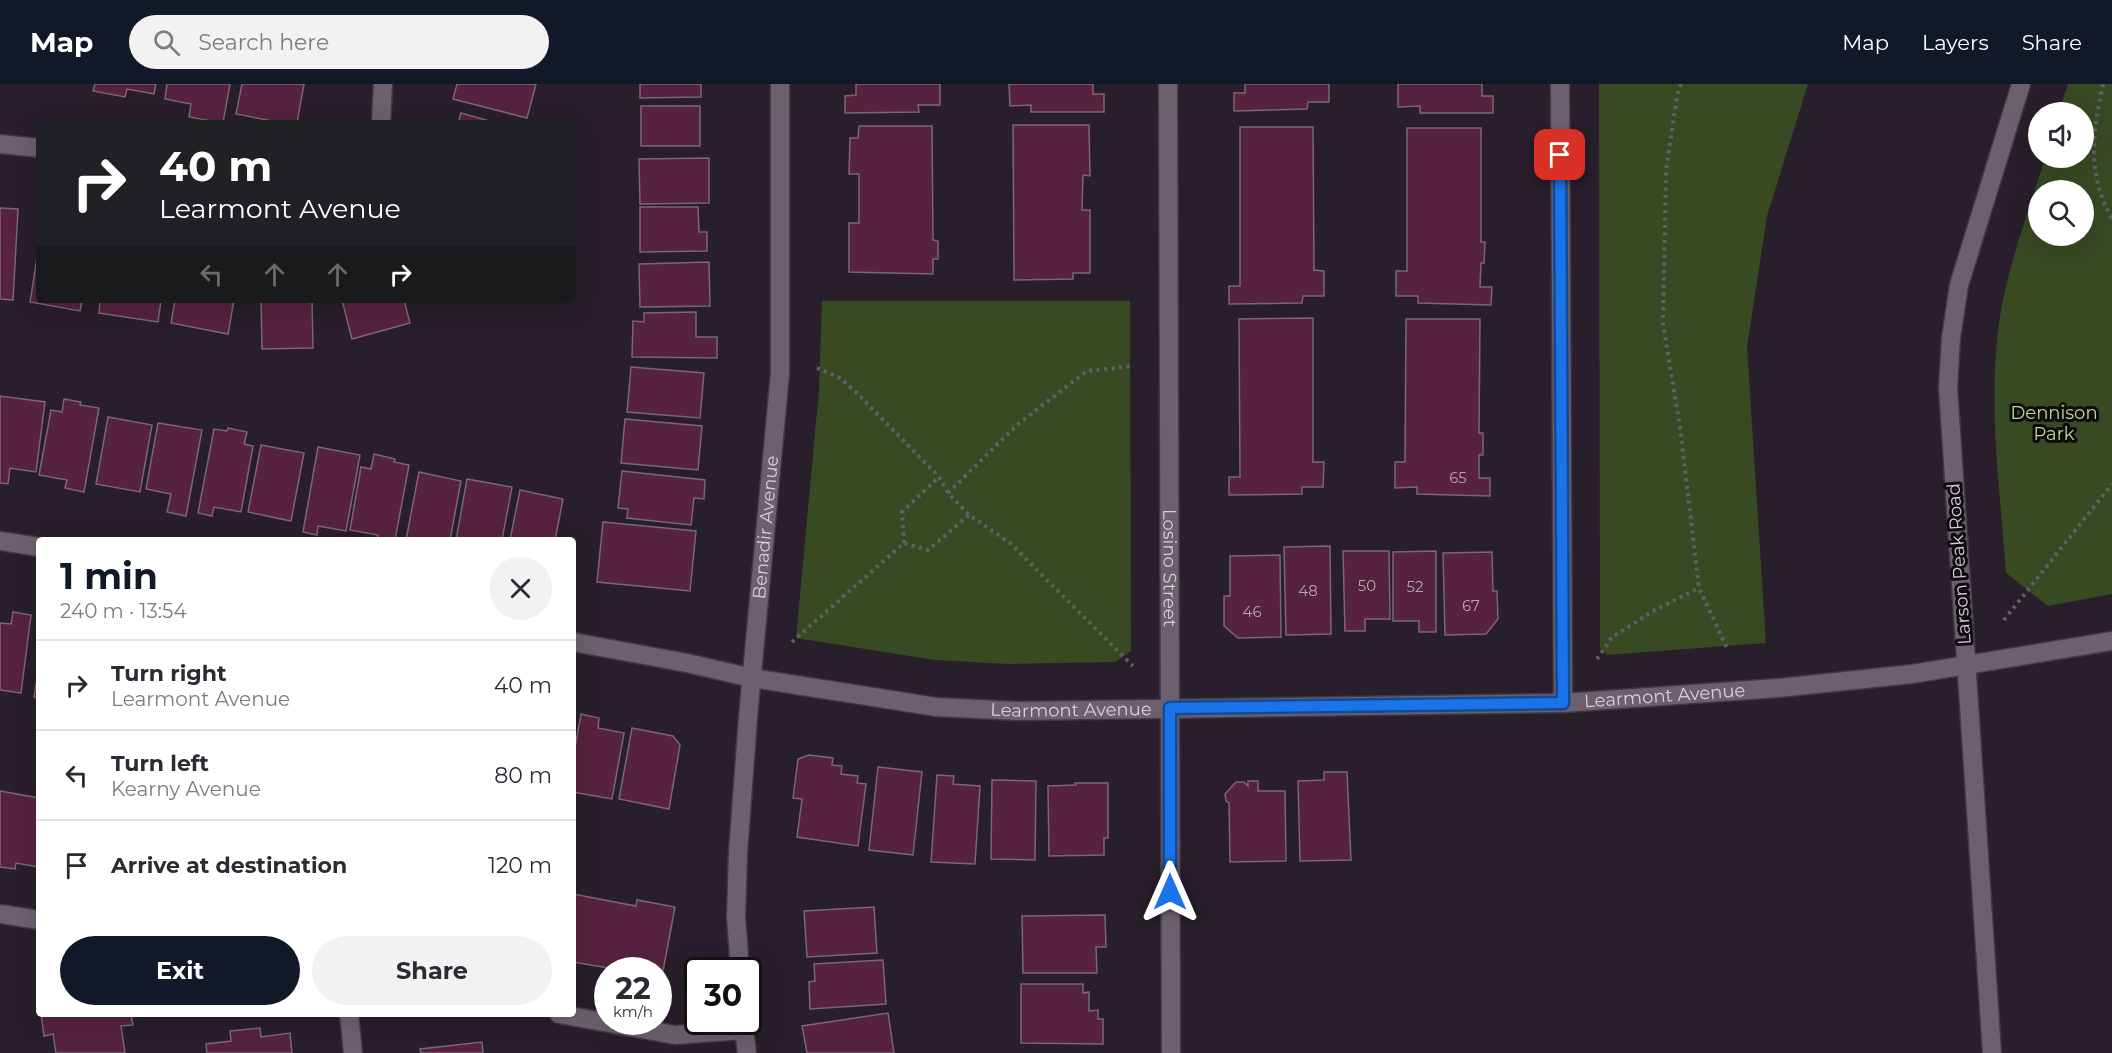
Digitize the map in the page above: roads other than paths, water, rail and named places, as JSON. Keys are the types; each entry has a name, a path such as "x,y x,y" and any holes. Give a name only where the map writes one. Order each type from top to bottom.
{"street":[{"path":"381,120 383,84"},
{"name":"Benadir Avenue","path":"739,957 736,917 738,864 752,678 780,373 780,84"},
{"name":"Losino Street","path":"1168,84 1171,1053"},
{"path":"1560,84 1563,703"},
{"name":"Larson Peak Road","path":"1992,1053 1948,387 1959,285 2021,84"},
{"path":"0,144 36,148"},
{"path":"0,541 36,547"},
{"name":"Learmont Avenue","path":"576,643 687,663 752,678 936,706 1020,711 1563,703 1778,688 1912,674 2112,641"},
{"path":"0,914 36,920"},
{"path":"349,1017 353,1053"},
{"path":"576,1017 675,1035 684,1034"},
{"path":"744,1035 747,1053"}],"park label":[{"name":"Dennison Park","path":"2054,423"}]}
